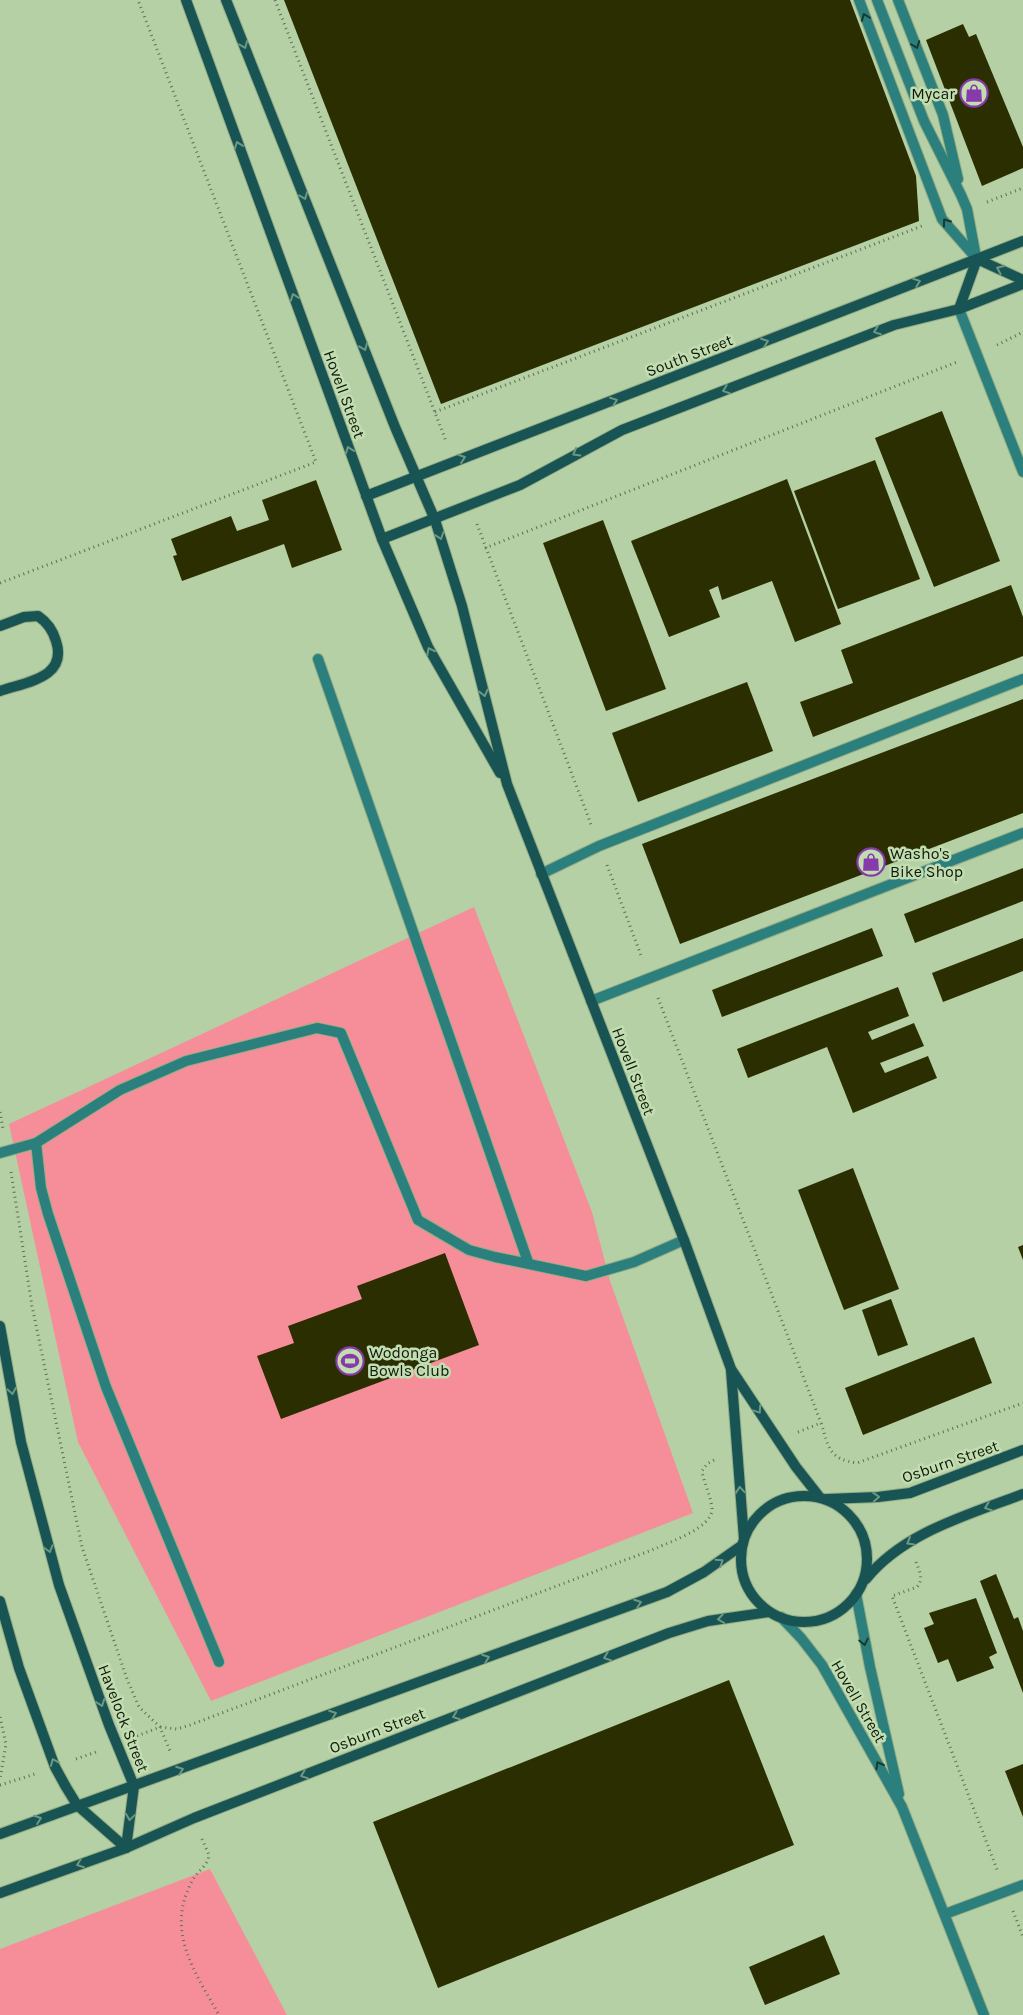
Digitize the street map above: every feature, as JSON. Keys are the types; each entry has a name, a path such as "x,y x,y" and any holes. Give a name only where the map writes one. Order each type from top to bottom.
{"street":[{"name":"Hovell Street","path":"186,0 382,539 428,647 507,784"},
{"name":"Hovell Street","path":"226,0 435,520 462,606 507,784 684,1240 731,1370 778,1439 822,1497"},
{"path":"859,0 942,219 977,259 1023,280"},
{"path":"877,0 924,121 967,209 977,259 959,309 1023,472"},
{"path":"898,0 943,115 961,195"},
{"name":"South Street","path":"366,496 1023,241"},
{"path":"382,539 435,520 532,479 622,430 904,321 959,309 1023,284"},
{"path":"0,626 24,617 38,616 54,635 59,658 54,668 44,675 0,691"},
{"path":"318,659 528,1262"},
{"path":"541,874 599,846 1023,679"},
{"path":"590,1001 1023,833"},
{"path":"4,1152 36,1143 120,1090 186,1061 317,1028 341,1034 418,1220 469,1250 586,1276 634,1262 684,1240"},
{"path":"36,1143 41,1188 48,1214 106,1387 219,1662"},
{"name":"Havelock Street","path":"0,1326 21,1442 56,1576 134,1786 126,1848"},
{"name":"Hovell Street","path":"731,1370 743,1543"},
{"name":"Osburn Street","path":"822,1497 878,1497 910,1492 1023,1450"},
{"path":"863,1582 867,1564 862,1536 846,1513 822,1497 795,1496 772,1505 757,1518 743,1543 740,1570 747,1589 769,1612 797,1622 816,1621 836,1612 856,1594 863,1582 886,1557 908,1543 954,1520 1023,1494"},
{"name":"Osburn Street","path":"0,1834 667,1592 704,1572 743,1543"},
{"name":"Hovell Street","path":"856,1594 870,1667 902,1807"},
{"path":"0,1602 19,1668 56,1767 77,1805 126,1848"},
{"name":"Osburn Street","path":"0,1893 126,1848 194,1818 669,1633 708,1621 769,1612"},
{"name":"Hovell Street","path":"780,1616 802,1638 822,1665 902,1807 984,2015"},
{"path":"945,1914 1023,1885"}],"path":[{"path":"0,584 316,462 138,0"},
{"path":"275,0 454,461"},
{"path":"967,209 1023,188"},
{"path":"435,412 942,219"},
{"path":"485,548 976,355 1023,332"},
{"path":"471,504 485,548 830,1450 841,1461 857,1463 1023,1402"},
{"path":"0,1112 4,1152 32,1306 82,1547 127,1679 139,1707 160,1727"},
{"path":"778,1439 821,1423"},
{"path":"0,1786 56,1767 160,1727 177,1730 665,1544 698,1528 707,1520 712,1509 702,1471 711,1461 737,1452"},
{"path":"908,1543 920,1574 920,1583 917,1587 892,1596 1023,1938"},
{"path":"0,1717 6,1744 0,1779"},
{"path":"209,1855 205,1865 192,1879 182,1926 185,1951 219,2015"}],"shaded area":[{"name":"Wodonga Bowls Club","path":"474,907 592,1212 610,1281 693,1513 211,1701 78,1442 9,1124"},
{"path":"210,1869 287,2015 0,2015 0,1949"}],"building":[{"path":"284,0 850,0 916,176 919,221 441,404"},
{"name":"Mycar","path":"963,24 969,37 976,34 1023,147 1023,168 982,186 926,40"},
{"path":"942,411 1000,561 934,587 875,438"},
{"path":"875,460 920,579 838,609 794,491"},
{"path":"787,479 841,624 795,642 772,581 722,600 718,586 709,590 720,617 669,637 631,541"},
{"path":"316,480 342,550 292,568 284,544 182,581 173,556 177,555 171,539 231,516 237,531 269,520 262,500"},
{"path":"603,520 666,689 606,711 543,543"},
{"path":"1011,585 1023,617 1023,656 813,737 800,702 853,683 841,650"},
{"path":"747,682 773,751 638,802 612,733"},
{"path":"1023,699 1023,813 680,944 642,844"},
{"path":"1023,868 1023,901 915,943 904,914"},
{"path":"872,928 883,956 722,1017 712,990"},
{"path":"1023,938 1023,971 943,1002 932,973"},
{"path":"898,987 909,1016 868,1032 872,1040 914,1023 924,1046 880,1063 885,1073 928,1056 937,1078 853,1113 827,1047 748,1078 737,1049"},
{"path":"853,1168 899,1289 844,1310 798,1190"},
{"path":"1023,1245 1023,1260 1018,1247"},
{"path":"445,1253 479,1345 281,1419 257,1356 294,1343 288,1326 362,1299 357,1286"},
{"path":"891,1299 908,1345 878,1356 862,1310"},
{"path":"974,1337 992,1383 863,1435 845,1388"},
{"path":"996,1574 1014,1619 1018,1617 1023,1631 1023,1693 980,1581"},
{"path":"976,1598 997,1653 989,1657 994,1668 957,1682 948,1659 938,1663 924,1628 934,1624 929,1613"},
{"path":"729,1680 794,1845 438,1988 373,1822"},
{"path":"1023,1764 1023,1817 1005,1771"},
{"path":"824,1935 840,1974 765,2005 749,1967"}],"place":[{"name":"Mycar","path":"974,93"},
{"name":"Washo's Bike Shop","path":"871,862"},
{"name":"Wodonga Bowls Club","path":"350,1361"}]}
